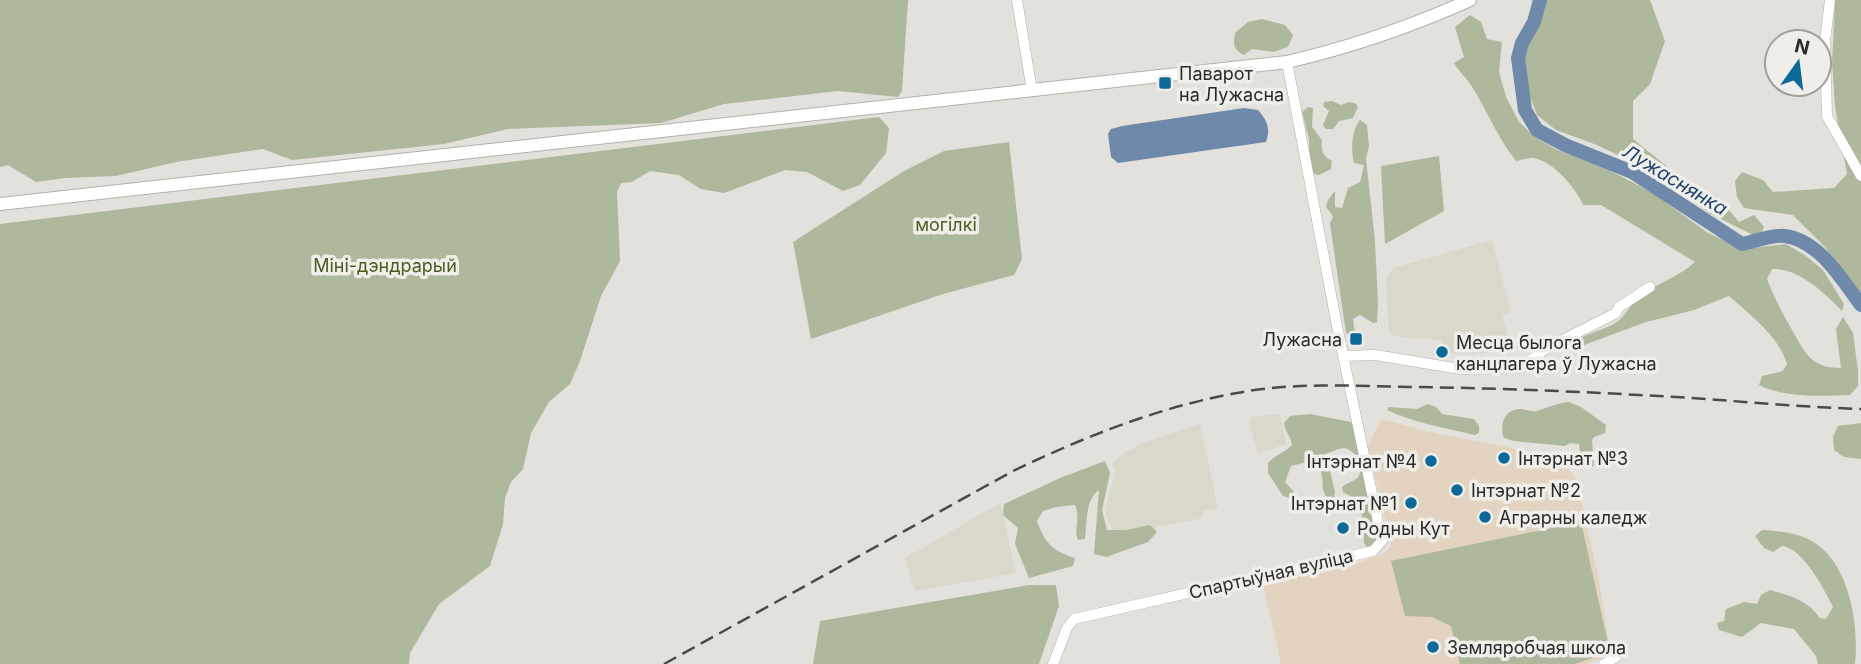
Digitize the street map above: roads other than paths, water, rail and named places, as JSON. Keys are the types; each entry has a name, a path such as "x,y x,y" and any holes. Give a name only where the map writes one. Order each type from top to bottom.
{"main road":[{"path":"0,204 1287,62 1384,36 1470,0"}],"street":[{"path":"1017,0 1032,91"},
{"path":"1830,0 1825,41 1828,116 1861,176"},
{"path":"1287,62 1343,356 1375,355 1460,369 1520,368 1547,348 1616,313 1619,307 1650,287"},
{"name":"Спартыўная вуліца","path":"1053,664 1067,628 1074,619 1373,551 1381,541 1343,356"},
{"path":"1604,664 1616,657"}],"water":[{"path":"1244,108 1258,110 1264,117 1268,129 1266,142 1118,163 1111,157 1108,134 1111,129"}],"waterway":[{"name":"Лужаснянка","path":"1540,0 1534,22 1522,43 1518,58 1525,110 1537,130 1565,145 1632,172 1742,244 1780,236 1798,239 1829,263 1861,305"}],"railway":[{"path":"664,664 1013,471 1122,424 1208,399 1302,386 1478,388 1861,409"}],"place":[{"name":"Паварот на Лужасна","path":"1165,83"},
{"name":"Лужасна","path":"1356,339"},
{"name":"Месца былога канцлагера ў Лужасна","path":"1442,352"},
{"name":"Інтэрнат №3","path":"1504,458"},
{"name":"Інтэрнат №4","path":"1431,461"},
{"name":"Інтэрнат №2","path":"1457,490"},
{"name":"Інтэрнат №1","path":"1411,503"},
{"name":"Аграрны каледж","path":"1485,517"},
{"name":"Родны Кут","path":"1343,528"},
{"name":"Земляробчая школа","path":"1433,647"}],"park label":[{"name":"могілкі","path":"946,224"},
{"name":"Міні-дэндрарый","path":"385,265"}]}
